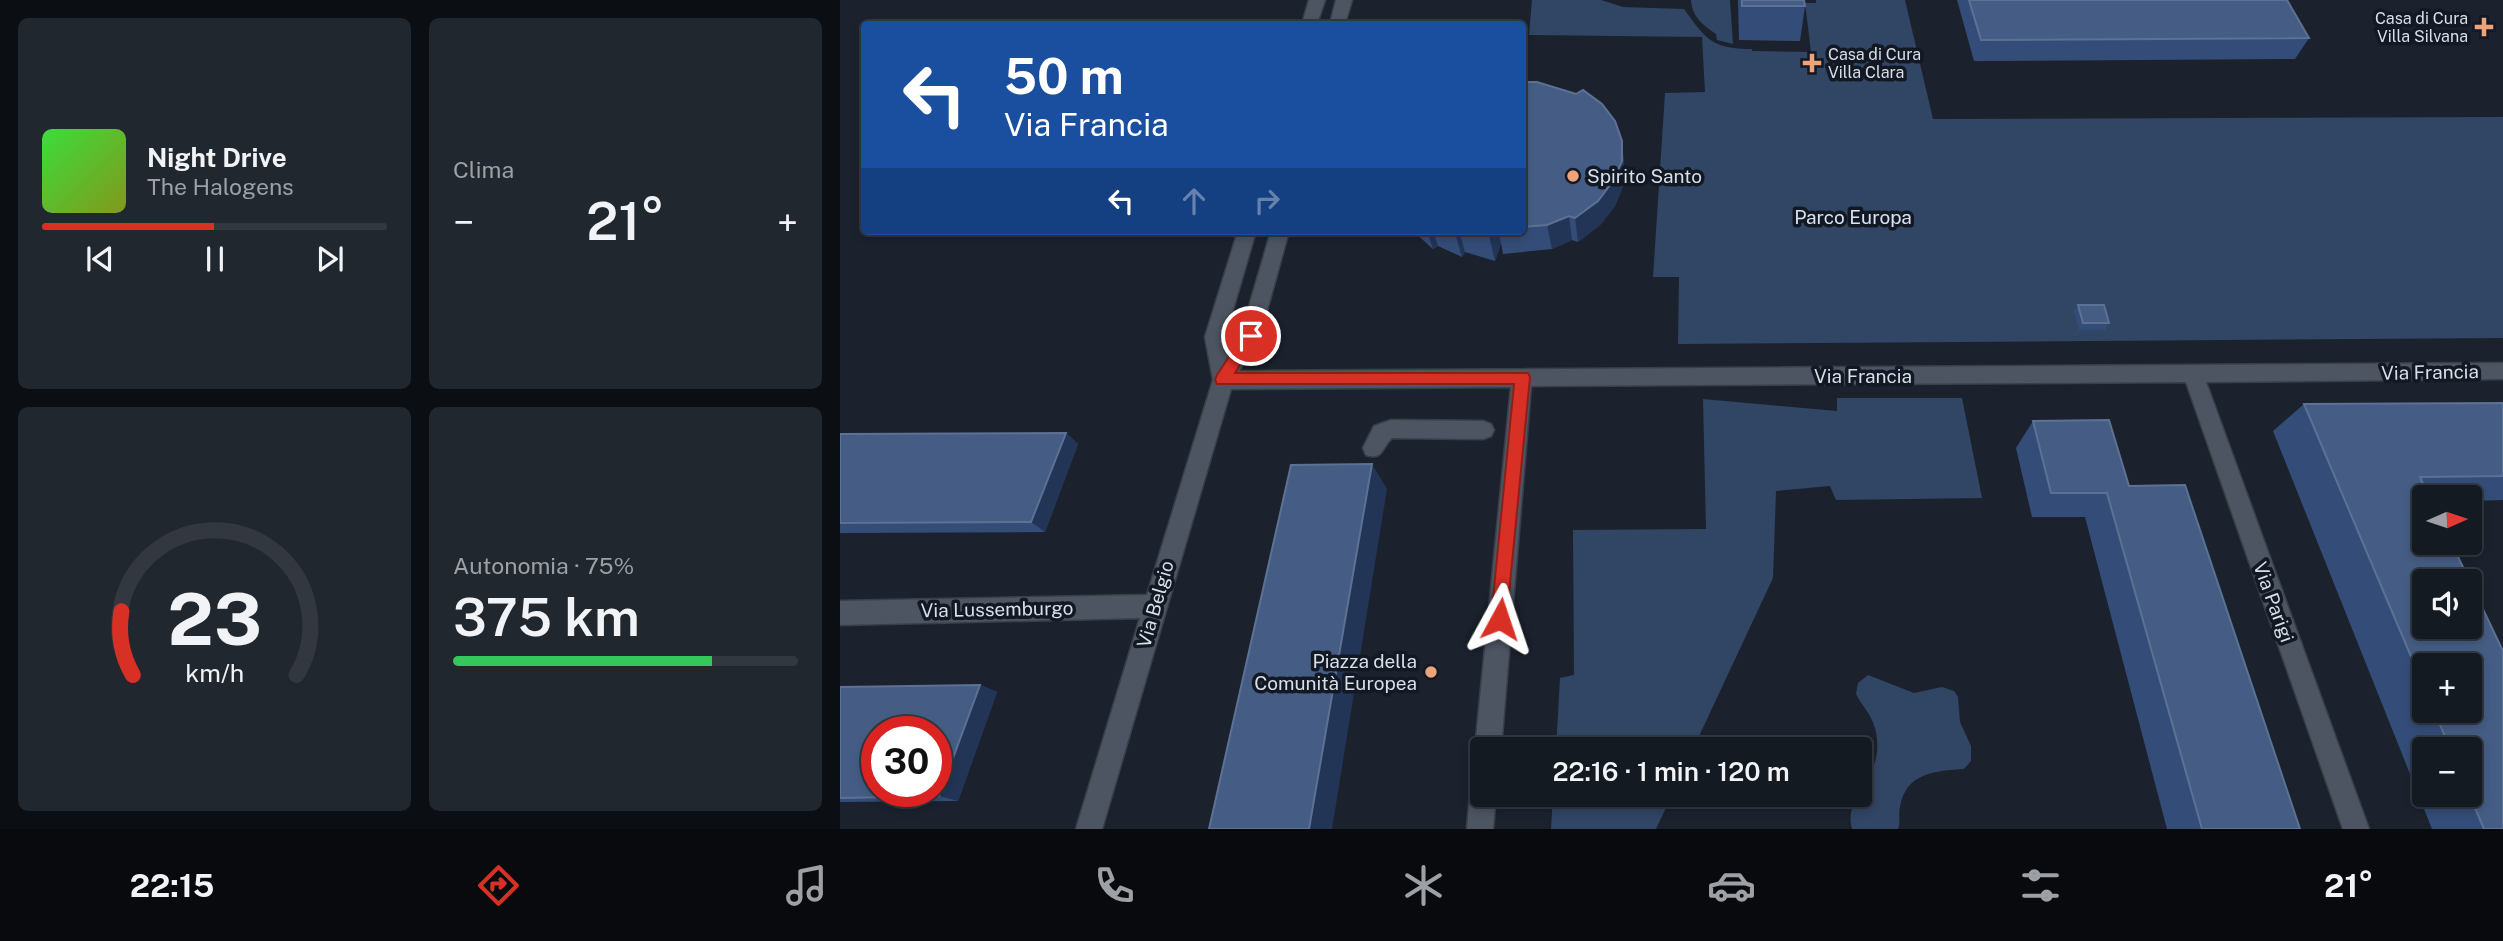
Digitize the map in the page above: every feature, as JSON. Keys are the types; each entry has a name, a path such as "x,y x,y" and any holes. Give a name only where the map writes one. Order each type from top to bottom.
{"street":[{"path":"1311,21 1317,0"},
{"path":"1339,21 1345,0"},
{"path":"1223,380 1215,337 1246,235"},
{"path":"1223,380 1251,336 1279,235"},
{"name":"Via Francia","path":"1223,380 2503,371"},
{"name":"Via Parigi","path":"2193,374 2356,829"},
{"path":"1489,737 1522,377"},
{"name":"Via Belgio","path":"1089,829 1223,380"},
{"path":"1374,447 1382,433 1391,429 1483,430"},
{"name":"Via Lussemburgo","path":"840,613 1154,606"},
{"path":"1480,829 1482,807"}],"green space":[{"name":"Parco Europa","path":"1532,0 1601,0 1623,7 1684,9 1698,28 1719,45 1752,51 1811,52 1805,3 1816,3 1816,0 1905,0 1933,119 2503,117 2503,338 1678,344 1679,277 1653,277 1665,93 1705,92 1702,37 1529,35"},
{"path":"1691,0 1730,0 1733,44 1717,40 1716,34 1696,16"},
{"path":"1837,398 1962,398 1982,498 1836,500 1830,486 1776,491 1773,578 1699,737 1557,737 1560,678 1574,675 1573,530 1706,529 1703,399 1837,411"},
{"path":"1868,675 1914,693 1942,687 1954,691 1958,697 1960,722 1971,746 1971,761 1964,769 1933,773 1916,780 1903,795 1898,829 1852,829 1853,807 1872,807 1872,770 1877,745 1873,723 1856,694 1858,683"},
{"path":"1552,807 1666,807 1656,829 1551,829"}],"building":[{"path":"1742,0 1804,0 1805,6 1742,6"},
{"path":"1969,0 2287,0 2309,38 1981,40"},
{"name":"Spirito Santo","path":"1526,82 1537,82 1576,94 1583,90 1602,104 1615,121 1622,141 1622,161 1613,181 1598,201 1575,218 1569,216 1547,225 1526,227"},
{"path":"2078,305 2104,305 2109,323 2083,323"},
{"path":"2503,403 2503,476 2420,477 2424,485 2412,485 2412,555 2457,555 2464,569 2412,569 2412,639 2482,639 2482,607 2503,651 2503,829 2484,829 2475,807 2482,807 2482,737 2445,737 2439,723 2482,723 2482,653 2412,653 2412,659 2304,404"},
{"path":"2109,420 2129,486 2185,485 2300,829 2202,829 2107,493 2051,493 2033,421"},
{"path":"1066,433 1031,522 840,523 840,434"},
{"path":"1372,464 1309,829 1209,829 1291,465"},
{"path":"980,685 952,761 952,716 861,716 861,798 840,798 840,687"}],"place":[{"name":"Casa di Cura Villa Silvana","path":"2484,27"},
{"name":"Casa di Cura Villa Clara","path":"1812,63"},
{"name":"Spirito Santo","path":"1573,176"},
{"name":"Piazza della Comunità Europea","path":"1431,672"}],"route":[{"path":"1251,336 1223,380 1522,377 1500,619"}]}
